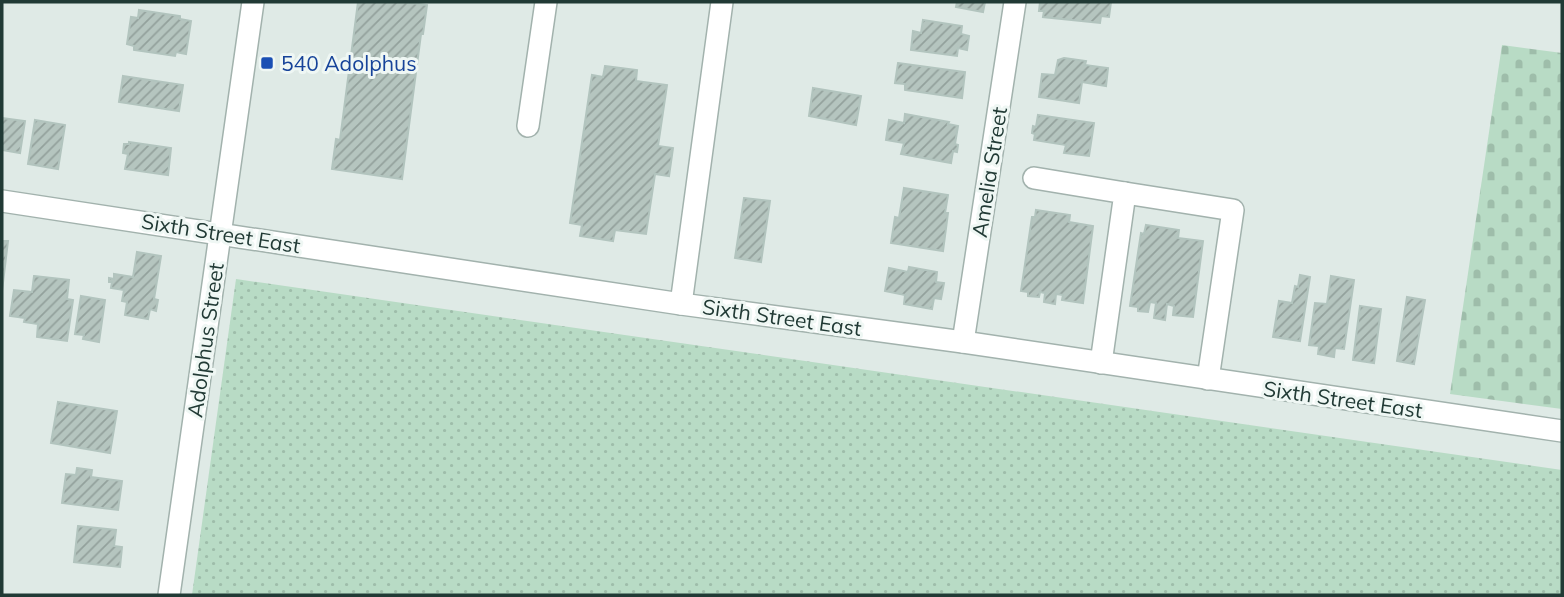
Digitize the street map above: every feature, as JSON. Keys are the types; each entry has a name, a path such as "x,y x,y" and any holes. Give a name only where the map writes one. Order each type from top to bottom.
{"street":[{"name":"Adolphus Street","path":"170,595 253,2"},
{"path":"528,126 546,2"},
{"path":"681,304 722,2"},
{"name":"Amelia Street","path":"963,342 1015,2"},
{"path":"1034,178 1233,210 1208,379"},
{"path":"1101,363 1125,193"},
{"name":"Sixth Street East","path":"2,201 681,304 963,342 1562,431"}],"green space":[{"path":"1502,45 1562,53 1562,409 1450,394"},
{"path":"236,279 1562,470 1562,595 192,595"}],"building":[{"path":"358,2 427,5 402,179 332,169 336,139 340,140"},
{"path":"957,2 985,2 983,12 956,7"},
{"path":"1040,2 1111,2 1109,17 1101,16 1100,23 1043,17 1044,11 1039,11"},
{"path":"139,10 180,16 180,19 191,21 186,54 176,52 175,56 134,50 134,46 127,44 131,17 138,18"},
{"path":"923,20 962,26 961,34 969,36 967,50 958,48 957,56 911,50 913,31 921,33"},
{"path":"1064,58 1086,61 1085,65 1108,68 1106,86 1082,82 1079,103 1039,97 1042,74 1055,75 1058,60"},
{"path":"898,63 965,72 962,98 905,90 905,84 895,83"},
{"path":"605,66 637,70 636,81 667,85 658,146 673,148 669,176 655,174 646,234 615,230 613,241 580,236 582,225 570,223 592,75 603,77"},
{"path":"123,76 183,85 179,111 119,102"},
{"path":"813,88 861,96 856,125 809,116"},
{"path":"905,114 958,126 955,144 958,145 957,152 953,151 951,163 901,154 904,143 886,140 889,120 904,123"},
{"path":"1038,115 1094,123 1089,156 1064,153 1066,145 1034,140 1033,126 1036,127"},
{"path":"2,118 25,121 20,153 2,150"},
{"path":"35,120 65,125 58,169 28,164"},
{"path":"129,142 171,148 168,175 125,169 128,154 123,153 124,144"},
{"path":"904,188 948,195 943,251 891,243"},
{"path":"744,198 770,201 761,262 735,258"},
{"path":"1036,210 1070,215 1069,222 1093,226 1083,303 1062,300 1063,295 1056,294 1055,304 1044,302 1045,293 1040,292 1039,297 1028,296 1028,292 1021,291 1032,217 1035,217"},
{"path":"1146,225 1179,230 1178,238 1203,241 1193,317 1173,315 1174,306 1167,304 1165,320 1154,318 1156,303 1150,302 1148,312 1138,311 1138,307 1130,306 1141,233 1144,234"},
{"path":"2,241 8,241 2,291"},
{"path":"137,252 161,256 154,299 158,300 156,311 150,309 148,319 125,315 127,302 122,301 124,290 111,288 112,282 109,282 109,278 114,279 114,274 133,277"},
{"path":"909,267 937,272 936,282 944,283 941,299 934,298 932,309 904,304 905,295 885,291 889,268 908,272"},
{"path":"1300,275 1310,277 1300,341 1273,337 1279,301 1292,303"},
{"path":"34,276 69,280 67,299 73,300 67,341 37,337 38,324 24,322 25,318 10,316 14,290 32,292"},
{"path":"1331,276 1354,280 1344,349 1335,348 1334,357 1318,354 1319,346 1309,345 1315,303 1327,304"},
{"path":"81,296 105,300 99,342 83,339 84,335 75,334"},
{"path":"1407,297 1425,300 1414,364 1397,361"},
{"path":"1360,306 1381,309 1374,363 1353,360"},
{"path":"58,402 117,411 110,453 51,443"},
{"path":"77,468 92,470 91,477 122,481 118,510 62,503 66,474 76,475"},
{"path":"78,526 116,530 114,546 122,547 120,567 74,562"}],"place":[{"name":"540 Adolphus","path":"267,63"}]}
